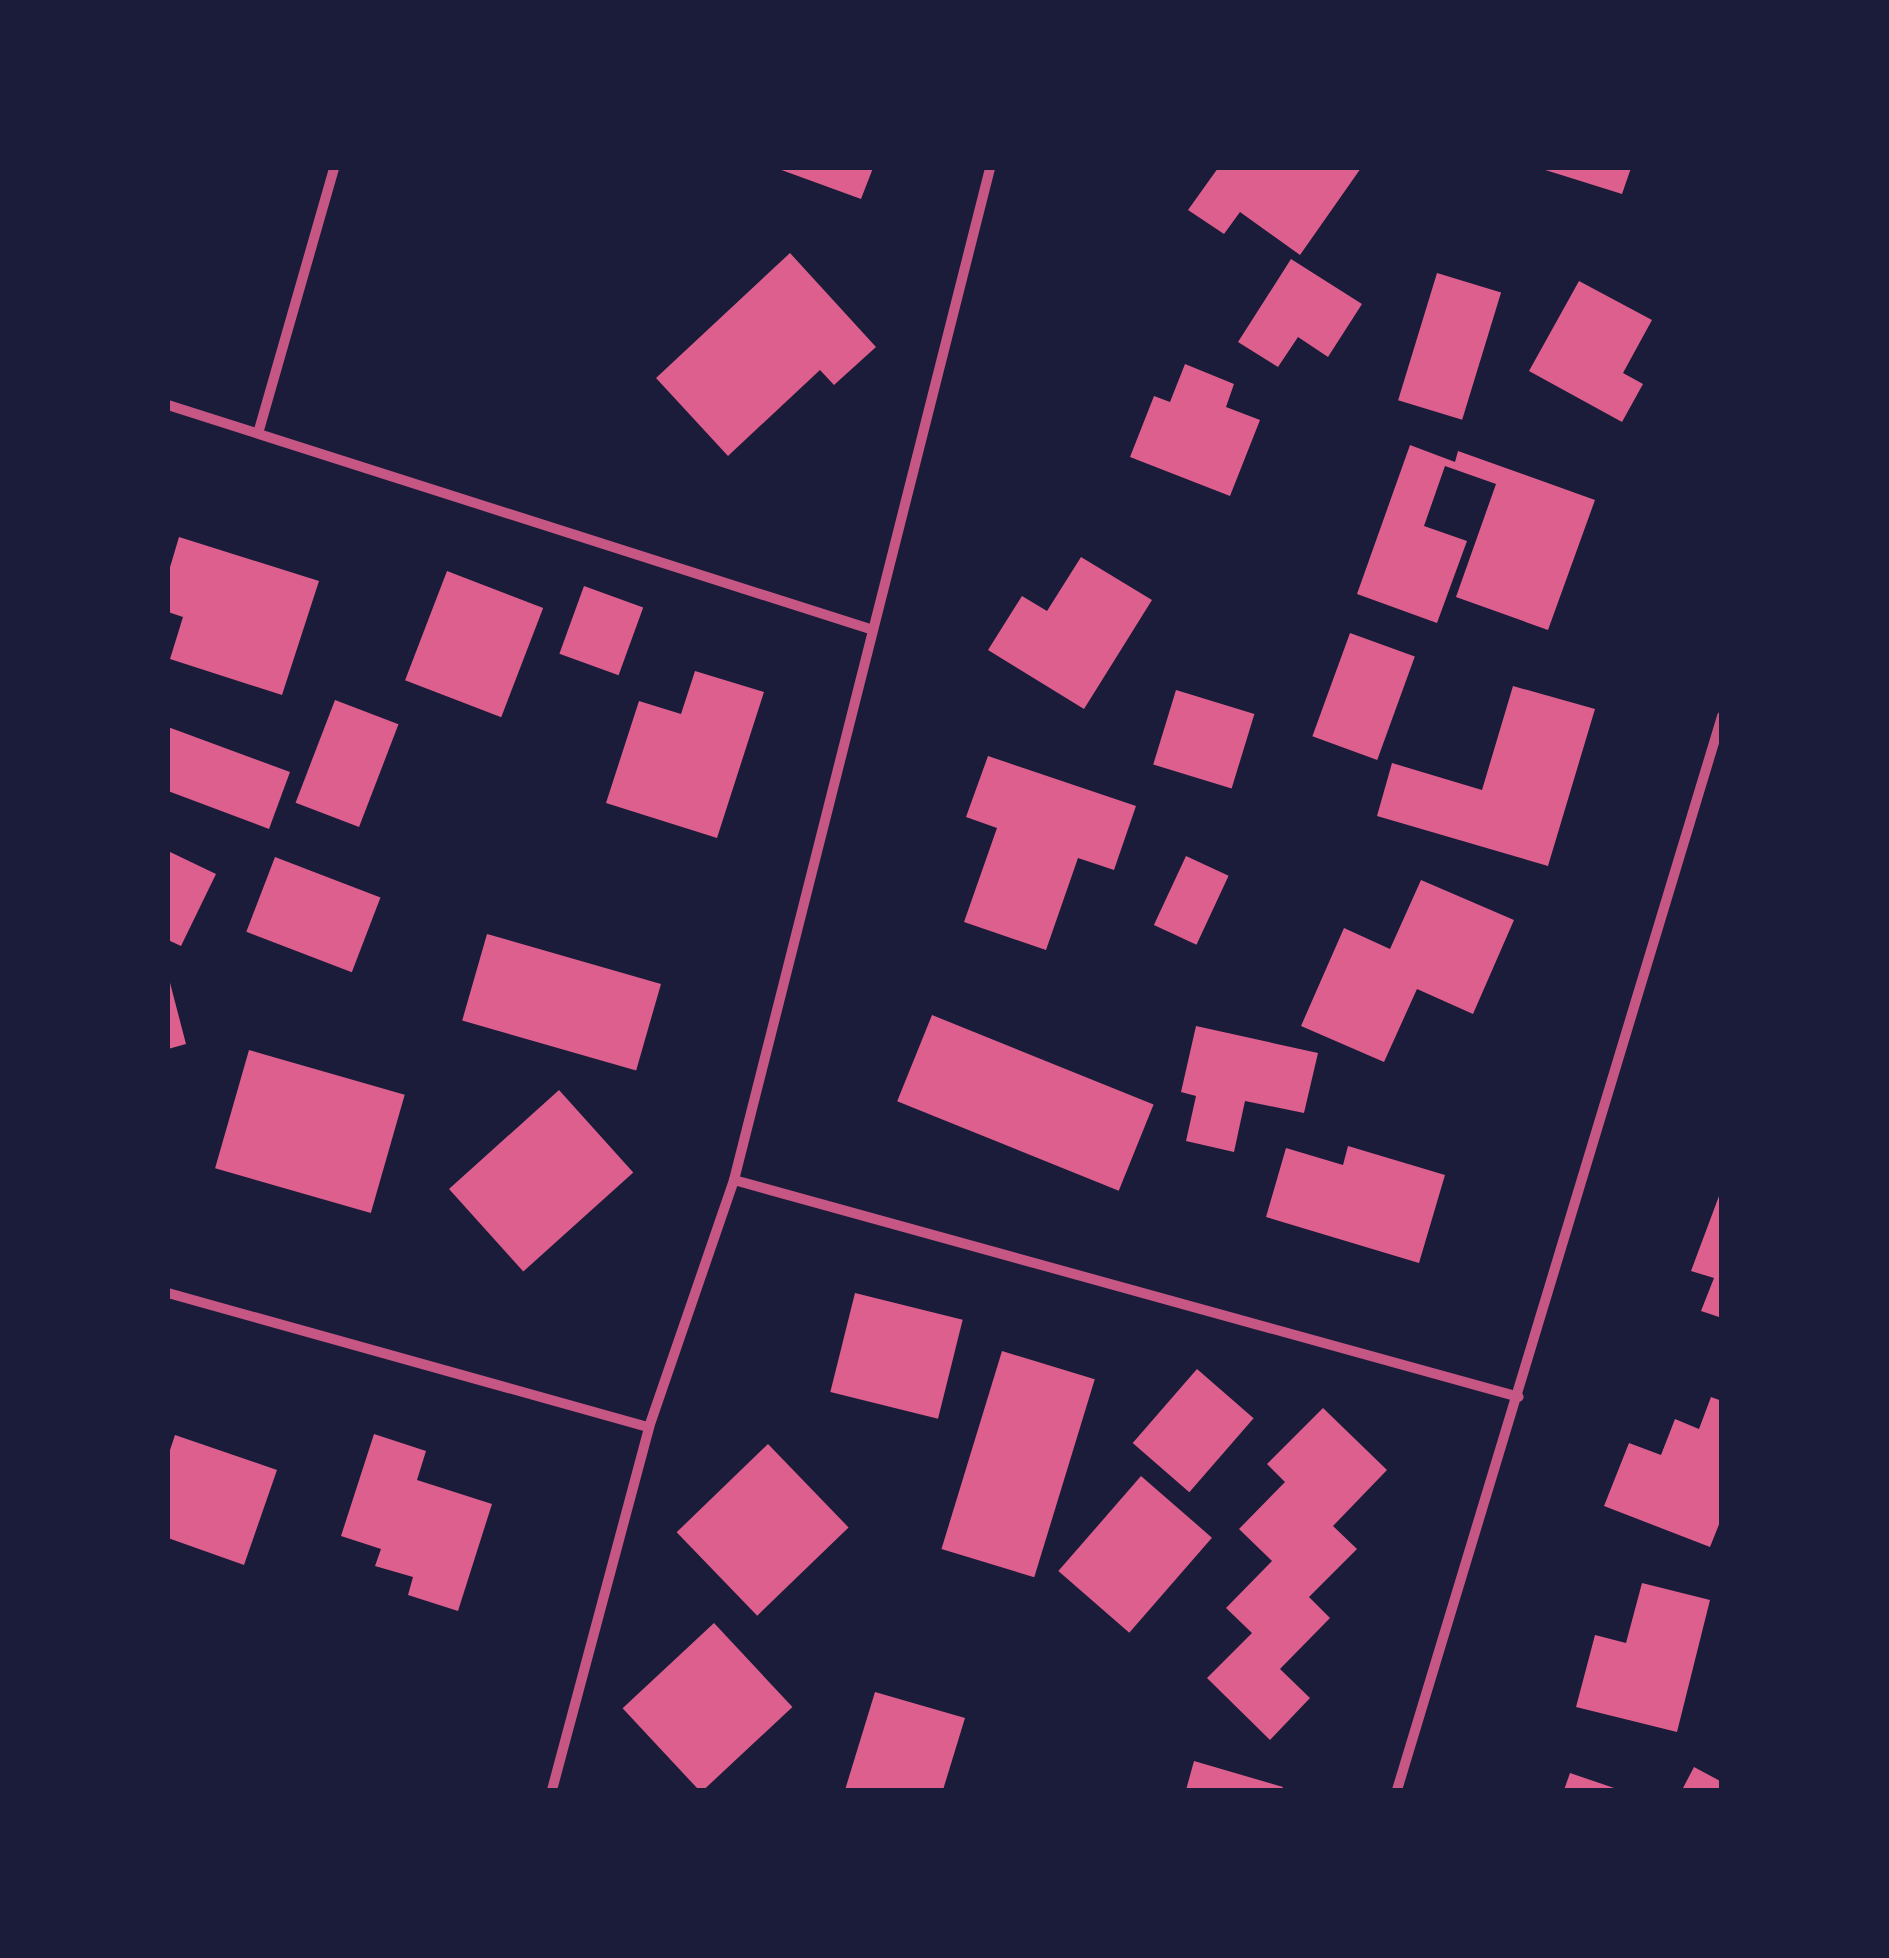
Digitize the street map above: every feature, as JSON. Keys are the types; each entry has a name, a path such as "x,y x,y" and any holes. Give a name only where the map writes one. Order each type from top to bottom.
{"street":[{"path":"260,430 334,168"},
{"path":"552,1790 649,1427 734,1180 870,630 990,168"},
{"path":"168,405 260,430 870,630"},
{"path":"1397,1790 1722,716"},
{"path":"734,1180 1519,1397"},
{"path":"168,1293 649,1427"}],"building":[{"path":"776,168 873,168 861,199"},
{"path":"1218,168 1361,168 1300,255 1240,212 1224,234 1188,210"},
{"path":"1539,168 1631,168 1622,194"},
{"path":"790,253 876,347 834,385 820,370 728,456 656,378"},
{"path":"1291,259 1362,304 1328,357 1298,337 1278,367 1238,342"},
{"path":"1437,273 1501,293 1462,420 1398,400"},
{"path":"1579,281 1652,320 1623,373 1643,384 1622,422 1529,371"},
{"path":"1185,364 1234,384 1226,407 1260,420 1230,496 1130,457 1154,396 1170,402"},
{"path":"1410,445 1455,462 1458,451 1595,500 1548,630 1456,597 1496,484 1445,466 1424,526 1467,541 1437,623 1357,594"},
{"path":"179,537 319,581 282,695 170,659 183,617 168,612 168,574"},
{"path":"1081,557 1152,600 1084,709 988,650 1022,596 1047,611"},
{"path":"447,571 543,608 501,717 405,680"},
{"path":"584,586 643,608 619,675 559,654"},
{"path":"1350,633 1415,657 1377,760 1312,736"},
{"path":"695,671 764,692 717,838 606,803 639,701 681,714"},
{"path":"1513,686 1595,709 1548,866 1377,816 1392,763 1482,790"},
{"path":"1176,690 1254,714 1232,789 1153,765"},
{"path":"335,700 398,724 359,827 296,803"},
{"path":"168,727 290,772 269,829 168,791"},
{"path":"988,756 1136,806 1114,870 1078,858 1046,950 964,922 997,828 966,817"},
{"path":"168,851 216,874 181,946 168,940"},
{"path":"1186,856 1229,876 1196,945 1154,925"},
{"path":"275,857 380,897 352,972 246,932"},
{"path":"1421,880 1514,920 1473,1014 1417,989 1384,1062 1301,1026 1344,928 1390,949"},
{"path":"487,934 661,984 636,1070 462,1021"},
{"path":"168,975 186,1044 168,1049"},
{"path":"932,1015 1154,1105 1119,1191 897,1101"},
{"path":"1196,1026 1318,1053 1304,1113 1245,1101 1234,1152 1186,1141 1196,1096 1181,1092"},
{"path":"249,1050 405,1095 371,1213 215,1168"},
{"path":"559,1090 633,1172 523,1272 449,1189"},
{"path":"1348,1146 1445,1175 1419,1263 1266,1217 1286,1148 1343,1165"},
{"path":"1722,1188 1722,1318 1701,1311 1714,1278 1691,1271"},
{"path":"855,1293 963,1320 938,1419 830,1392"},
{"path":"1002,1351 1095,1379 1034,1577 941,1549"},
{"path":"1197,1369 1254,1418 1189,1492 1133,1443"},
{"path":"1711,1397 1722,1401 1722,1517 1710,1547 1604,1506 1629,1443 1661,1455 1675,1419 1699,1429"},
{"path":"1323,1408 1387,1470 1333,1526 1357,1549 1309,1597 1330,1618 1280,1669 1310,1698 1270,1740 1207,1678 1252,1633 1226,1608 1272,1561 1239,1529 1285,1482 1267,1464"},
{"path":"374,1434 426,1451 417,1480 492,1504 458,1611 408,1595 413,1577 375,1566 381,1549 341,1536"},
{"path":"175,1435 277,1470 244,1565 168,1538 168,1456"},
{"path":"768,1444 849,1527 757,1616 677,1532"},
{"path":"1141,1476 1212,1538 1129,1633 1058,1571"},
{"path":"1642,1583 1710,1600 1677,1732 1576,1707 1595,1635 1626,1643"},
{"path":"714,1623 792,1707 704,1790 699,1790 623,1708"},
{"path":"875,1692 965,1718 943,1790 845,1790"},
{"path":"1194,1761 1283,1787 1186,1790"},
{"path":"1694,1767 1722,1782 1722,1790 1682,1790"},
{"path":"1570,1773 1620,1790 1564,1790"}]}
